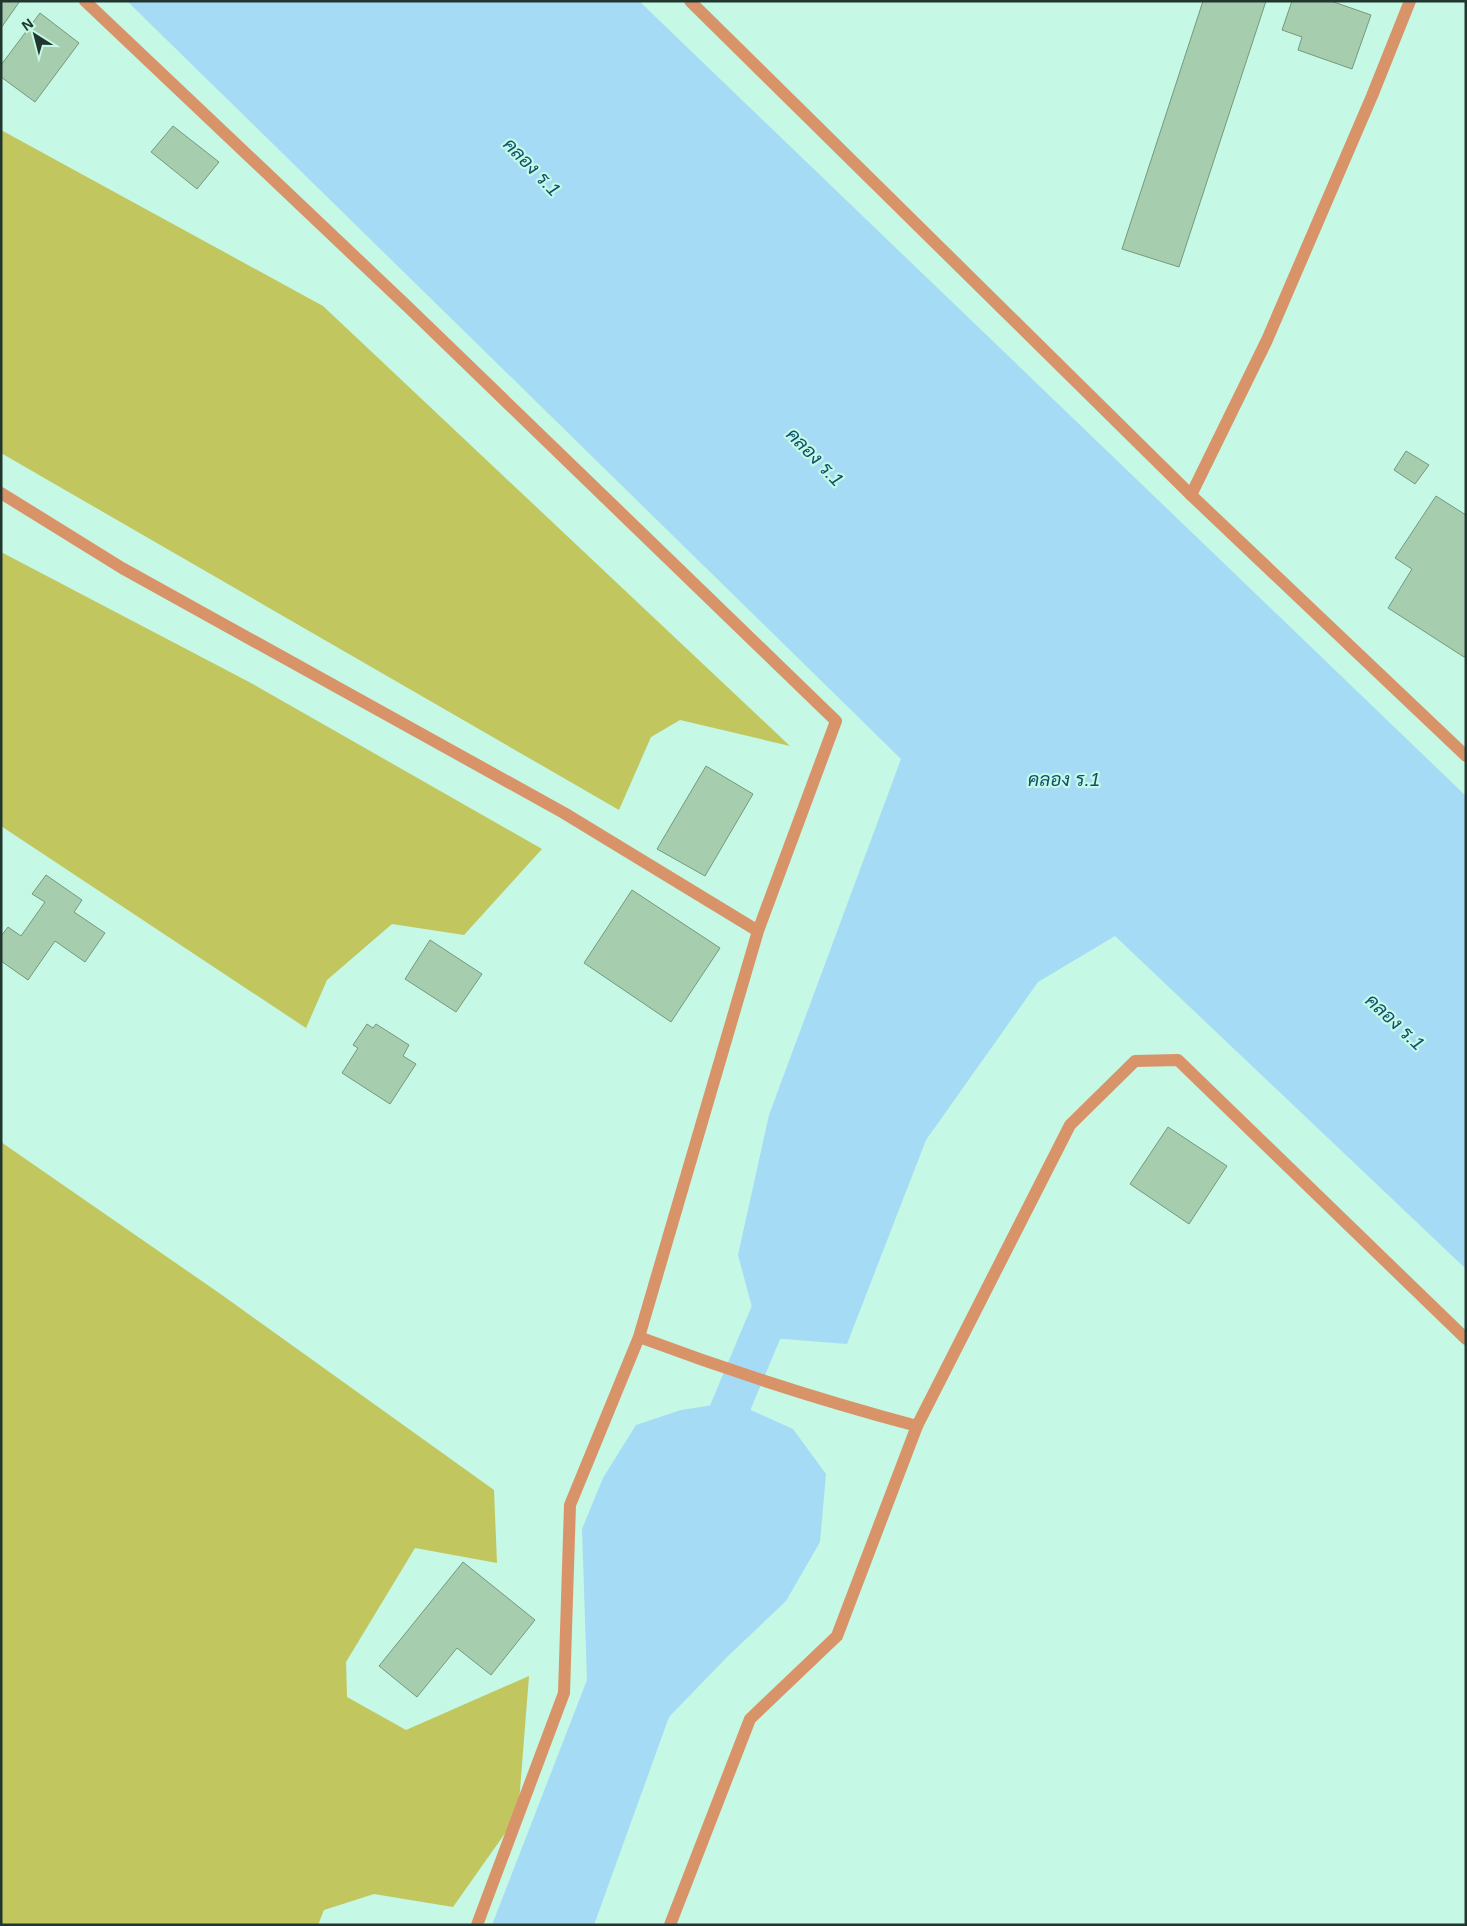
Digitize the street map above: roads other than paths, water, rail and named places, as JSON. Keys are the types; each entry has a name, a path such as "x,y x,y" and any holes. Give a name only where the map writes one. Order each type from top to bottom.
{"street":[{"path":"85,1 379,280 836,721 758,931 639,1337 570,1505 564,1693 476,1925"},
{"path":"690,1 1191,495 1466,756"},
{"path":"1191,495 1267,340 1372,96 1410,1"},
{"path":"1,493 122,568 564,813 758,931"},
{"path":"670,1925 750,1719 837,1636 916,1426 1070,1125 1135,1060 1178,1060 1466,1339"},
{"path":"639,1337 716,1366 840,1406 916,1426"}],"water":[{"name":"คลอง ร.1","path":"127,1 639,1 1466,796 1466,1269 1115,936 1038,982 926,1140 847,1344 760,1337 738,1255 769,1115 901,759"},
{"path":"733,1402 793,1429 826,1474 820,1542 786,1601 727,1657 669,1717 594,1925 492,1925 587,1680 582,1529 603,1478 636,1425 681,1410"}],"waterway":[{"path":"712,1451 780,1289"}]}
